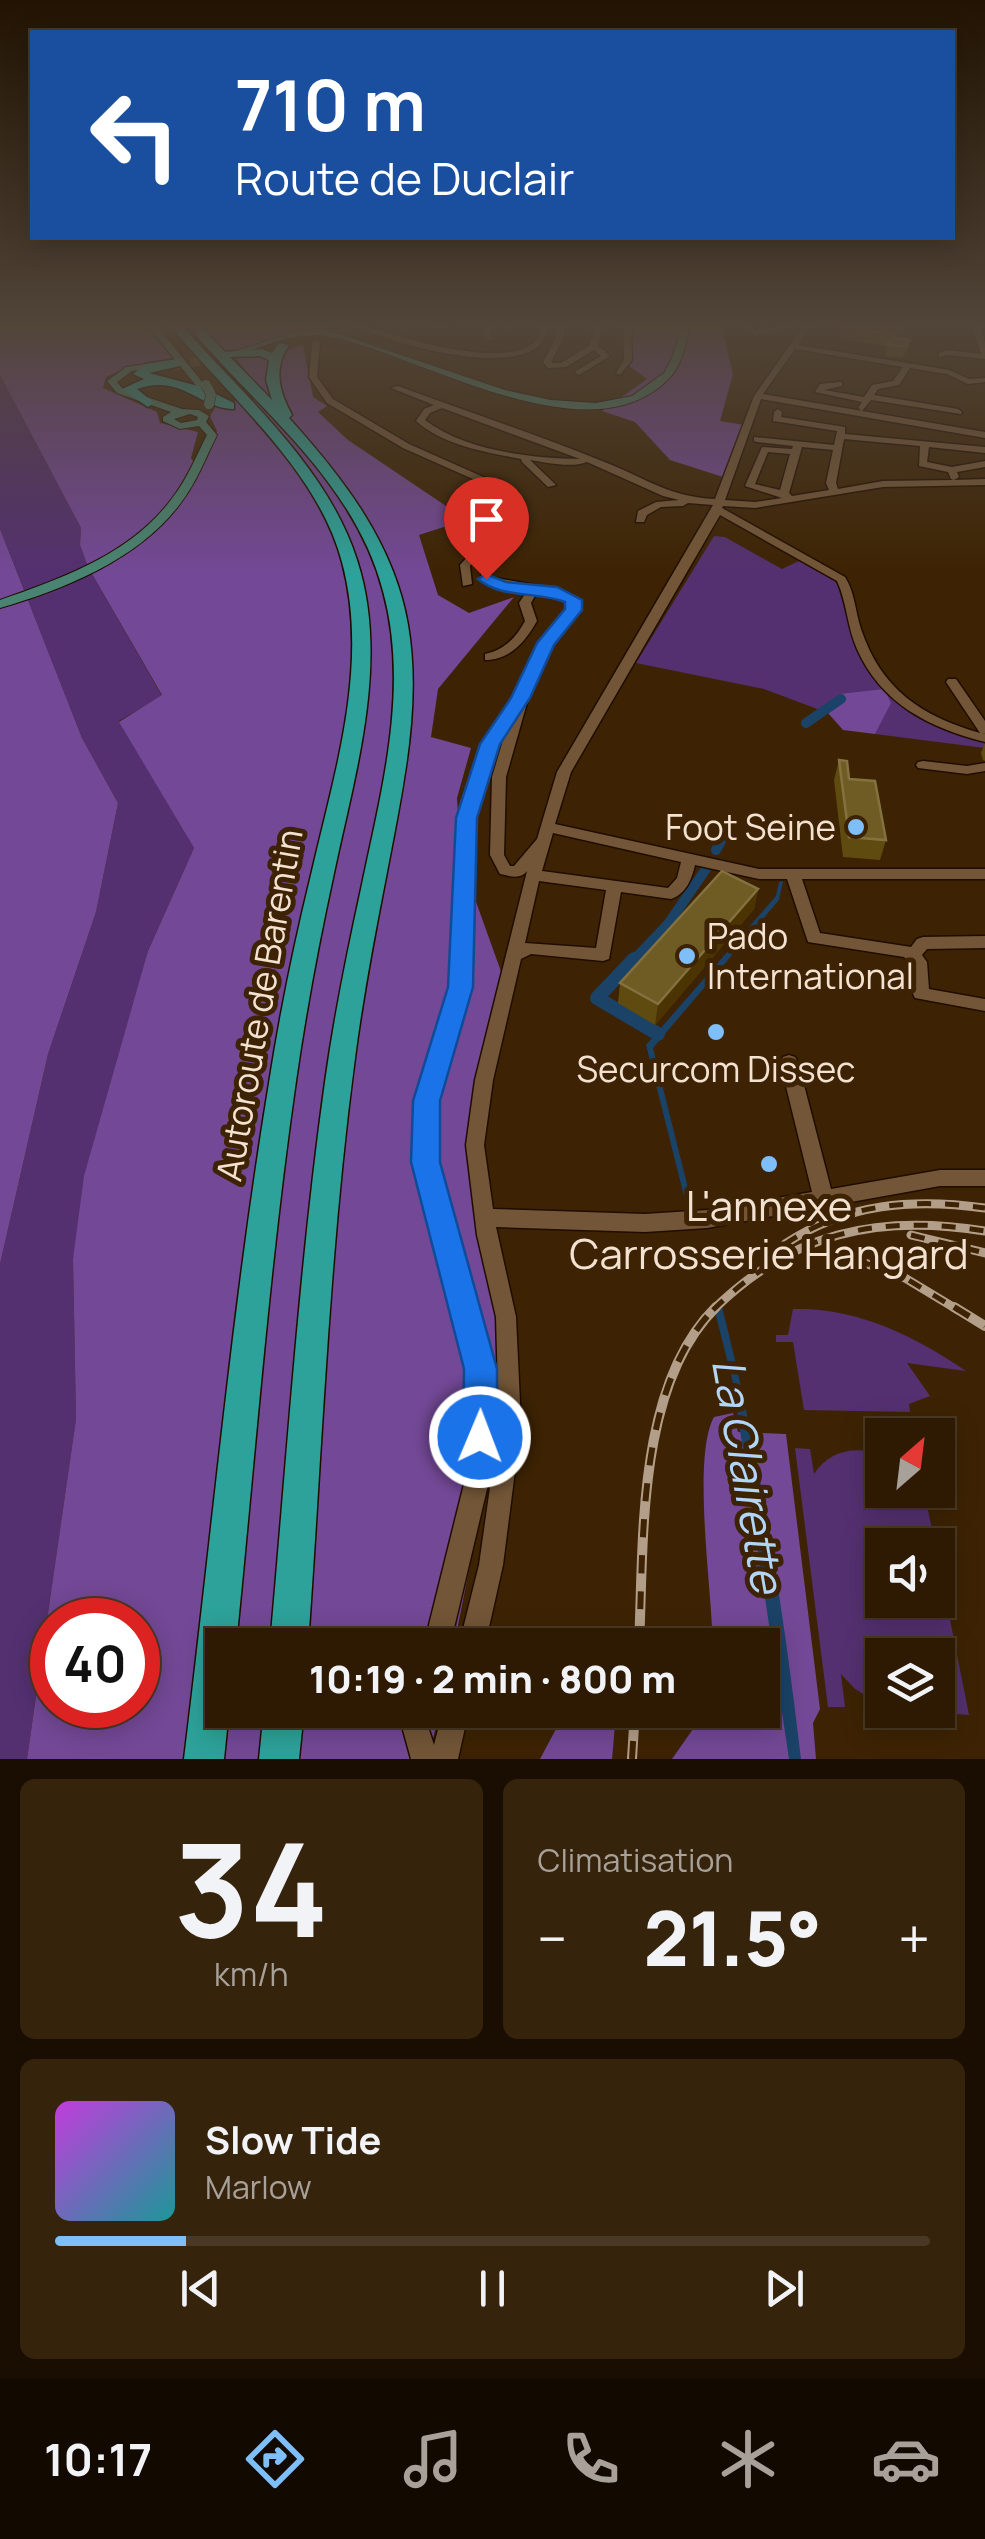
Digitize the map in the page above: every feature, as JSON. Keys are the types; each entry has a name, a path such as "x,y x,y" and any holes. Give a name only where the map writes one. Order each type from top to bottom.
{"highway":[{"path":"230,407 271,438"},
{"name":"Autoroute de Barentin","path":"204,1759 278,1109 362,673 361,632 350,560 337,527 316,494 245,407"},
{"path":"268,407 364,521 380,555 400,631 403,671 392,787 336,1108 290,1628"},
{"path":"282,407 311,454"},
{"path":"280,1759 283,1728"}],"main road":[{"path":"157,407 169,416 198,411"},
{"path":"169,407 198,411"},
{"path":"186,426 200,407"},
{"path":"0,604 92,569 130,547 181,494 208,442 211,432 198,411"},
{"path":"169,416 170,424 202,430 208,442"}],"street":[{"path":"340,407 406,446 484,478 511,496 516,514 486,567 486,579 502,587 566,594 574,600 574,610 546,643 520,698 490,744 466,818 460,987 426,1101 425,1162 481,1369 480,1472 441,1628"},
{"path":"438,407 420,416 424,426 525,460 592,461"},
{"path":"438,407 592,461 666,494 718,506 755,505 787,497 954,476 985,464"},
{"path":"476,1628 490,1565 510,1424 506,1317 484,1218 475,1144 484,1080 532,875 578,745 718,506 754,407"},
{"path":"818,425 821,407"},
{"path":"828,407 985,435"},
{"path":"860,412 863,407"},
{"path":"924,407 958,412"},
{"path":"958,428 961,407"},
{"path":"778,412 776,419 818,425 840,437"},
{"path":"787,497 805,424"},
{"path":"787,497 750,486 764,449 797,448 840,437 985,450"},
{"path":"834,492 831,484 840,437"},
{"path":"756,439 797,448"},
{"path":"925,446 922,464 985,482"},
{"path":"525,460 551,485"},
{"path":"640,520 642,512 652,507 693,501"},
{"path":"718,506 841,580 855,627 876,675 907,707 940,726 985,738"},
{"path":"467,584 465,565 482,547 488,526"},
{"path":"482,547 496,550"},
{"path":"489,656 506,652 527,630 531,621 525,603 531,589"},
{"path":"952,682 985,730"},
{"path":"520,698 521,710 499,777 497,855 505,870 518,872 544,834"},
{"path":"923,765 967,770 985,766"},
{"path":"544,834 785,876 985,874"},
{"path":"532,875 671,894 684,880 688,859"},
{"path":"785,876 814,938 914,954"},
{"path":"514,955 529,948 603,955 614,888"},
{"path":"914,954 923,943 985,942"},
{"path":"914,954 922,994 985,1004"},
{"path":"789,1062 823,1197"},
{"path":"484,1218 645,1223 707,1218 940,1178 985,1178"},
{"path":"416,1728 425,1759"},
{"path":"444,1759 452,1728"}],"shaded area":[{"path":"0,407 17,407 81,528 80,545 88,567 162,696 119,721 194,848 148,951 73,1259 76,1419 50,1598 30,1598 31,1728 27,1759 0,1759 0,1264 48,1054 96,912 118,803 82,738 0,529"},
{"path":"17,407 146,407 157,412 160,423 198,432 193,461 207,459 217,431 210,416 215,407 325,407 318,412 348,440 455,512 450,525 419,535 438,595 469,613 514,597 438,689 431,737 471,748 457,798 461,860 503,977 470,1117 508,1375 457,1628 205,1628 205,1728 436,1728 428,1759 27,1759 31,1728 160,1728 160,1598 50,1598 76,1419 73,1259 84,1176 148,951 194,848 119,722 162,695 88,567 80,545 81,528"},
{"path":"608,407 724,407 720,421 751,426 723,477 670,460 635,422 602,411"},
{"path":"0,529 82,738 118,803 96,912 48,1054 0,1264"},
{"path":"714,536 725,537 782,569 805,558 841,579 867,657 907,707 985,738 985,748 875,734 878,727 840,694 828,713 764,689 636,663"},
{"path":"884,689 891,703 875,734 843,730 828,713 840,694"},
{"path":"793,1309 839,1313 884,1326 966,1371 907,1363 930,1396 909,1404 910,1412 804,1410 793,1342 776,1342 776,1335 788,1335"},
{"path":"733,1413 738,1432 786,1434 820,1709 813,1723 816,1759 672,1759 693,1728 780,1728 780,1628 712,1628 704,1487 708,1435 714,1417"},
{"path":"795,1448 810,1449 814,1474 836,1455 865,1451 865,1508 928,1508 932,1528 865,1528 865,1618 950,1618 954,1638 865,1638 865,1695 841,1674 845,1707 828,1707"},
{"path":"955,1645 969,1715 956,1714 955,1708"},
{"path":"552,1728 615,1728 612,1759 540,1759 556,1729"}],"water":[{"path":"783,881 779,900 653,1048 693,1208 687,1208 646,1045 776,896 779,882"},
{"name":"La Clairette","path":"722,1307 748,1419 769,1532 801,1759 789,1759 780,1699 780,1628 769,1628 733,1383 715,1312"}],"building":[{"path":"839,760 847,761 849,779 875,781 886,840 849,837"},
{"name":"Pado International","path":"722,871 758,889 658,1004 620,983"}],"waterway":[{"path":"806,723 841,699"},
{"path":"716,850 722,839"},
{"path":"632,962 668,924 706,869"},
{"path":"634,959 597,998 658,1034"}],"railway":[{"path":"785,1244 832,1220 881,1207 932,1204 985,1208"},
{"path":"715,1308 774,1262 838,1235 908,1225 985,1231"},
{"path":"911,1235 985,1253"},
{"path":"857,1260 905,1278 958,1310"},
{"path":"954,1307 985,1326"},
{"path":"640,1628 644,1513 658,1421 671,1379 690,1340 715,1308"},
{"path":"632,1759 634,1728"}],"place":[{"name":"Foot Seine","path":"856,827"},
{"name":"Pado International","path":"687,956"},
{"name":"Securcom Dissec","path":"716,1032"},
{"name":"L'annexe Carrosserie Hangard","path":"769,1164"}],"route":[{"path":"480,1437 481,1369 425,1162 426,1101 460,987 466,818 490,744 520,698 546,643 574,610 574,600 566,594 502,587 486,579"}]}
